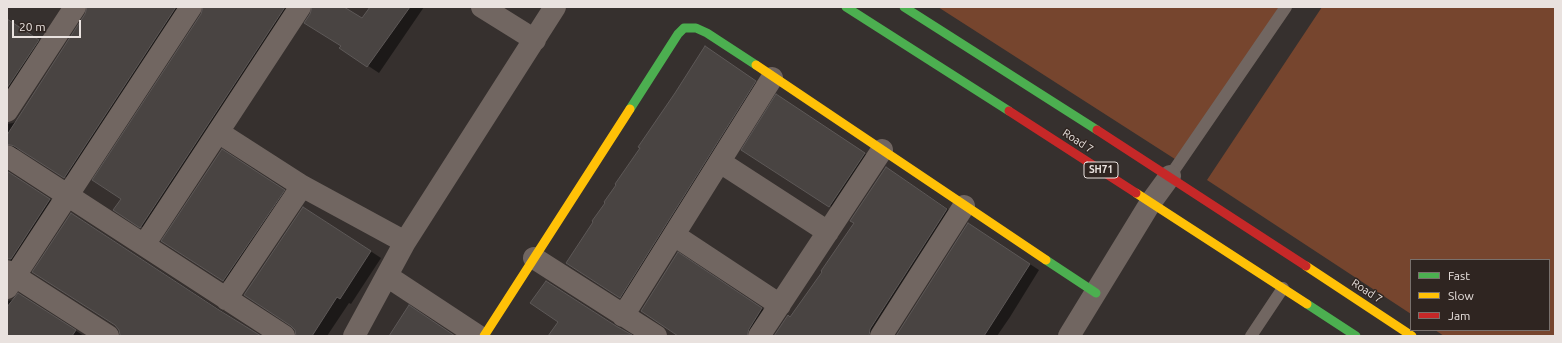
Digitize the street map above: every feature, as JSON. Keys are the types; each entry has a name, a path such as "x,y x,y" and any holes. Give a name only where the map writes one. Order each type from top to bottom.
{"main road":[{"name":"Road 7","path":"846,7 1151,202 1356,336"},
{"name":"Road 7","path":"904,7 1170,176 1412,336"},
{"path":"484,336 678,34 684,28 696,28 707,33 772,78 1096,293"}],"street":[{"path":"7,111 75,7"},
{"path":"95,332 10,278 67,196 191,7"},
{"path":"144,245 300,7"},
{"path":"482,7 535,40"},
{"path":"354,336 405,242 555,7"},
{"path":"623,316 772,78"},
{"path":"218,132 302,186 405,242"},
{"path":"759,336 882,150"},
{"path":"7,156 284,336"},
{"path":"720,162 828,232"},
{"path":"1069,336 1151,202 1170,176"},
{"path":"226,299 302,186"},
{"path":"881,336 964,206"},
{"path":"674,235 780,305"},
{"path":"534,258 656,336"},
{"path":"387,276 478,336"}],"lane":[{"path":"1170,176 1286,7"},
{"path":"1251,336 1283,288"}],"shaded area":[{"path":"938,7 1280,7 1178,161"},
{"path":"1322,7 1555,7 1555,336 1444,336 1436,331 1550,331 1550,259 1410,259 1410,313 1207,180"}],"building":[{"path":"87,7 176,7 64,178 14,146 7,144 7,135 85,14"},
{"path":"203,7 285,7 140,228 113,210 121,199 92,180 201,14"},
{"path":"312,7 344,7 362,18 370,7 410,7 367,67 339,48 341,46 304,23 310,14"},
{"path":"7,19 39,40 7,88"},
{"path":"705,46 756,81 620,298 566,263 605,203 604,202 616,185 615,184 640,148 638,147"},
{"path":"776,94 865,153 829,207 741,150"},
{"path":"222,149 285,190 223,281 161,241"},
{"path":"886,167 947,209 870,329 869,336 774,336 788,315 790,317 822,272 821,271 854,223 850,221"},
{"path":"7,171 50,199 11,259 7,259"},
{"path":"303,207 371,251 340,299 337,297 312,336 296,336 295,330 291,326 244,295"},
{"path":"71,213 261,336 120,335 119,330 115,325 32,272"},
{"path":"968,223 1030,264 984,336 896,336"},
{"path":"678,252 762,308 749,329 747,336 678,336 641,311"},
{"path":"546,281 632,335 548,336 558,322 530,303"},
{"path":"18,293 76,330 72,336 7,336 7,307"},
{"path":"409,305 455,336 389,336"}],"traffic: fast":[{"path":"846,7 1009,111"},
{"path":"904,7 1097,130"},
{"path":"630,109 678,34 684,28 696,28 707,33 756,65"},
{"path":"1046,260 1096,293"},
{"path":"1307,304 1356,336"}],"traffic: slow":[{"path":"756,65 1046,260"},
{"path":"484,336 630,109"},
{"path":"1136,193 1307,304"},
{"path":"1306,266 1412,336"}],"traffic: jam":[{"path":"1009,111 1136,193"},
{"path":"1097,130 1306,266"}]}
